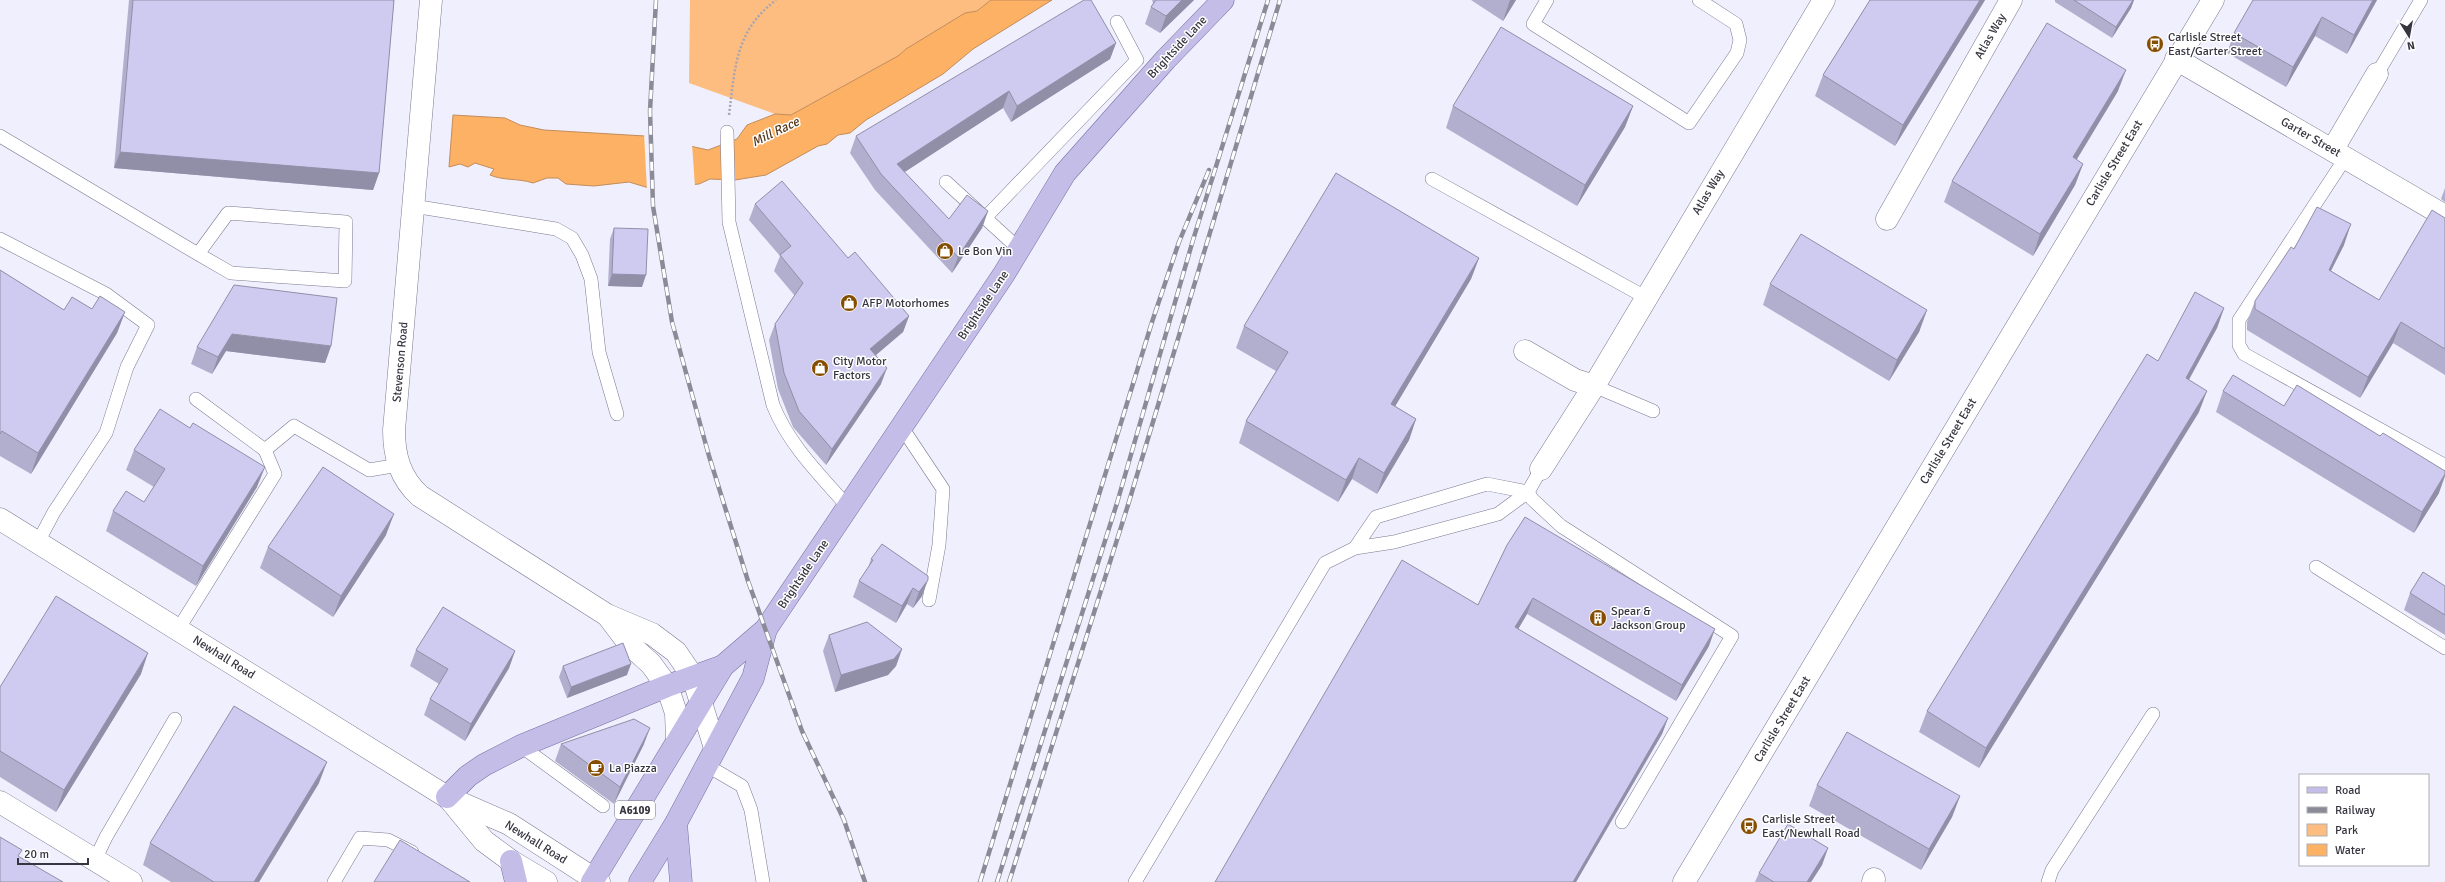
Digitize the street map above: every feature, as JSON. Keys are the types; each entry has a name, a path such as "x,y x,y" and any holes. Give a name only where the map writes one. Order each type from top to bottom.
{"main road":[{"name":"Brightside Lane","path":"595,881 677,740 723,666 766,629 1019,249 1065,172 1144,82 1223,0"},
{"name":"Brightside Lane","path":"640,882 676,823 753,678 766,629"},
{"path":"447,797 468,776 484,765 521,746 667,686 723,666"},
{"path":"676,823 681,882"},
{"path":"511,861 516,882"}],"street":[{"name":"Stevenson Road","path":"431,0 394,430 399,465 409,486 420,496 607,615 652,634 676,652 693,676 701,702 710,757"},
{"name":"Atlas Way","path":"1541,469 1594,386 1824,0"},
{"name":"Atlas Way","path":"1887,218 2011,0"},
{"name":"Carlisle Street East","path":"1684,882 2176,59 2213,0"},
{"name":"Garter Street","path":"2176,59 2445,216"},
{"path":"2339,153 2377,74"},
{"path":"1524,351 1575,380 1594,386"},
{"name":"Newhall Road","path":"0,519 179,628 447,797 509,824 595,881"},
{"name":"Stevenson Road","path":"607,615 630,645 651,664 667,686 676,713 677,740"},
{"name":"Newhall Road","path":"447,797 484,841 511,861 546,882"},
{"path":"0,802 130,882"}],"lane":[{"path":"1547,0 1533,24 1689,123 1737,53 1740,40 1736,24 1699,0"},
{"path":"2377,74 2421,0"},
{"path":"985,218 1137,60 1117,22"},
{"path":"727,132 727,199 734,244 773,406 780,425 794,445 848,507"},
{"path":"0,136 198,254 231,273 345,281 346,222 228,213 198,254"},
{"path":"2339,153 2239,320 2239,345 2244,354 2444,465"},
{"path":"1432,179 1646,297"},
{"path":"946,182 1019,249"},
{"path":"413,206 556,229 572,238 582,255 590,279 600,352 617,414"},
{"path":"0,239 106,294 148,325 127,367 106,433 38,542"},
{"path":"1594,386 1653,411"},
{"path":"179,628 275,474 265,450 196,399"},
{"path":"265,450 294,426 369,470 399,465"},
{"path":"901,426 943,489 939,545 929,600"},
{"path":"1135,882 1325,563 1355,548 1394,542 1498,514 1528,492 1541,469"},
{"path":"1355,548 1376,517 1487,484 1528,492 1557,523 1732,636 1622,822"},
{"path":"2316,567 2445,648"},
{"path":"2048,882 2052,870 2152,714"},
{"path":"95,860 106,837 175,719"},
{"path":"521,746 603,806"},
{"path":"710,757 742,786 751,810 763,882"},
{"path":"334,882 360,838 388,840 426,859"}],"path":[{"path":"727,132 736,62 742,42 758,16 776,0"}],"green space":[{"path":"690,0 991,0 977,11 965,13 906,49 898,56 791,115 775,114 689,83"}],"water":[{"name":"Mill Race","path":"991,0 1052,0 973,49 943,74 866,120 850,133 838,135 827,144 818,146 766,175 735,180 710,179 699,184 649,188 629,182 594,186 566,184 558,178 547,178 533,183 522,180 495,177 490,175 494,169 475,163 468,167 460,164 449,167 453,115 505,118 520,125 544,130 645,136 708,150 737,139 747,125 775,114 791,115 898,56 906,49 965,13 977,11"}],"pier":[{"path":"644,133 692,144 695,187 647,190"}],"building":[{"path":"133,0 394,0 379,173 120,152"},
{"path":"1084,0 1091,0 1116,43 1017,106 1009,91 897,164 949,219 967,195 988,211 958,257 881,174 856,136"},
{"path":"1156,0 1182,0 1166,16 1151,7"},
{"path":"1870,0 1980,0 1903,125 1823,75"},
{"path":"2074,0 2133,0 2116,27"},
{"path":"2253,0 2373,0 2354,35 2322,17 2293,67 2234,33"},
{"path":"2047,23 2126,70 2073,157 2083,164 2040,234 1952,181"},
{"path":"1501,27 1633,106 1585,185 1453,106"},
{"path":"1336,173 1479,258 1391,404 1416,419 1384,473 1359,458 1346,480 1246,421 1288,352 1244,326"},
{"path":"782,181 848,258 855,252 909,316 870,349 887,368 832,449 799,411 784,373 775,324 803,283 780,255 791,246 755,204"},
{"path":"2317,207 2351,224 2329,270 2379,300 2432,210 2445,218 2445,349 2401,322 2368,377 2255,309 2255,301 2291,247 2294,249"},
{"path":"614,228 648,229 646,275 612,274"},
{"path":"1801,234 1927,310 1897,360 1770,284"},
{"path":"0,270 64,310 72,297 92,309 100,296 125,312 38,453 2,431 0,434"},
{"path":"234,285 337,298 331,346 232,334 218,357 197,347"},
{"path":"2195,292 2224,308 2186,378 2207,391 1986,748 1927,711 2147,354 2158,361"},
{"path":"2233,375 2284,406 2297,385 2380,436 2383,433 2445,471 2445,474 2422,512 2223,391"},
{"path":"160,409 190,428 193,423 265,467 203,566 113,511 126,491 144,502 165,469 134,450"},
{"path":"323,467 394,514 341,596 268,547"},
{"path":"1525,517 1715,629 1682,685 1533,598 1515,627 1668,718 1573,882 1215,882 1402,560 1478,605 1507,545"},
{"path":"882,544 928,576 928,580 919,592 913,588 902,606 859,581 873,560 871,559"},
{"path":"2423,572 2445,586 2445,615 2410,593"},
{"path":"56,596 148,653 64,790 0,751 0,687"},
{"path":"443,607 515,651 471,724 430,699 448,669 416,650"},
{"path":"867,622 902,649 894,659 841,675 829,635"},
{"path":"623,643 631,664 571,687 563,666"},
{"path":"234,706 327,762 254,882 214,882 150,843"},
{"path":"634,719 650,728 620,787 561,744"},
{"path":"1847,732 1960,796 1929,849 1817,785"},
{"path":"1788,824 1828,848 1807,882 1774,882 1759,873"},
{"path":"0,837 22,850 18,856 63,882 0,882"},
{"path":"400,840 470,882 374,882"}],"railway":[{"path":"656,0 650,111 653,206 672,322 709,456 748,581 802,731 844,820 865,882"},
{"path":"997,882 1117,503 1193,240 1268,0"},
{"path":"1009,882 1128,505 1280,0"},
{"path":"980,882 1152,322 1179,242 1209,170"}],"place":[{"name":"Carlisle Street East/Garter Street","path":"2155,44"},
{"name":"Le Bon Vin","path":"945,251"},
{"name":"AFP Motorhomes","path":"849,303"},
{"name":"City Motor Factors","path":"820,368"},
{"name":"Spear & Jackson Group","path":"1598,618"},
{"name":"La Piazza","path":"596,768"},
{"name":"Carlisle Street East/Newhall Road","path":"1749,826"}]}
